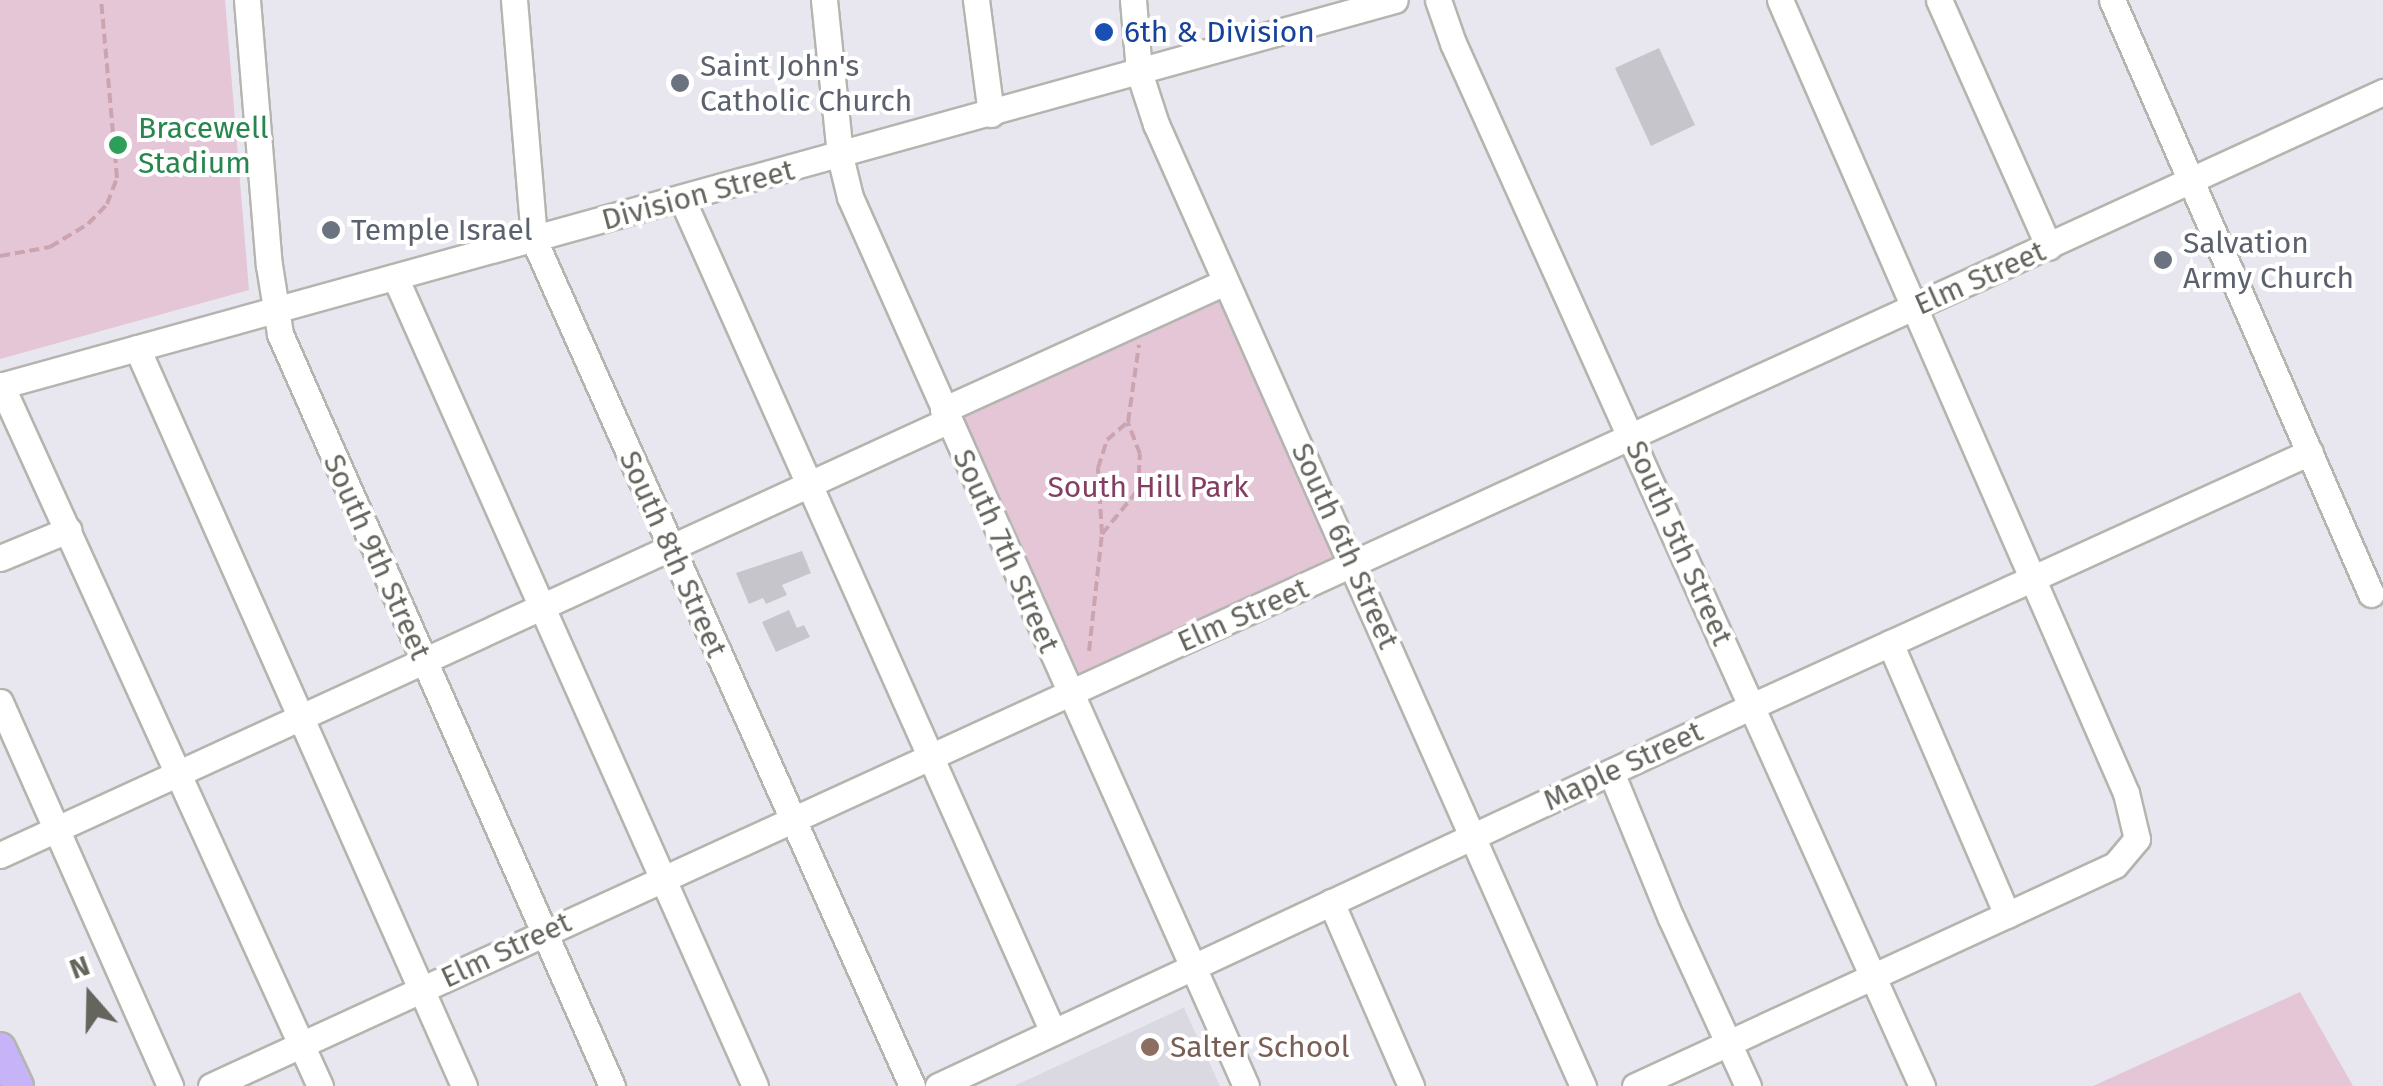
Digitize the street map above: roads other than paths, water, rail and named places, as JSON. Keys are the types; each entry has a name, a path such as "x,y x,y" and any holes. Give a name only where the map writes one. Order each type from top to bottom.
{"main road":[{"path":"0,1048 18,1086"}],"street":[{"name":"South 9th Street","path":"248,0 274,310 288,358 612,1086"},
{"name":"South 8th Street","path":"514,0 534,240 912,1086"},
{"name":"South 7th Street","path":"824,0 840,156 856,213 1246,1086"},
{"path":"976,0 991,114"},
{"name":"South 6th Street","path":"1133,0 1140,72 1156,124 1583,1086"},
{"name":"Division Street","path":"1,385 1395,0"},
{"name":"South 5th Street","path":"1438,0 1453,42 1632,436 1870,979 1922,1086"},
{"path":"1635,1086 2115,865 2137,840 2126,793 1780,0"},
{"path":"1939,0 2050,247"},
{"path":"2112,0 2371,594"},
{"name":"Elm Street","path":"211,1086 2383,92"},
{"path":"682,200 1053,1032"},
{"path":"394,278 544,606 755,1086"},
{"path":"0,856 810,484 1225,282"},
{"path":"137,348 464,1086"},
{"path":"1,385 320,1086"},
{"name":"Maple Street","path":"938,1086 1752,706 2310,452"},
{"path":"0,558 68,530"},
{"path":"1890,643 2007,915"},
{"path":"0,702 170,1086"},
{"path":"1611,772 1748,1086"},
{"path":"1331,902 1412,1086"}],"place":[{"name":"6th & Division","path":"1104,32"},
{"name":"Saint John's Catholic Church","path":"680,83"},
{"name":"Bracewell Stadium","path":"118,145"},
{"name":"Temple Israel","path":"331,230"},
{"name":"Salvation Army Church","path":"2163,260"},
{"name":"Salter School","path":"1150,1047"}],"park label":[{"name":"South Hill Park","path":"1148,487"}]}
